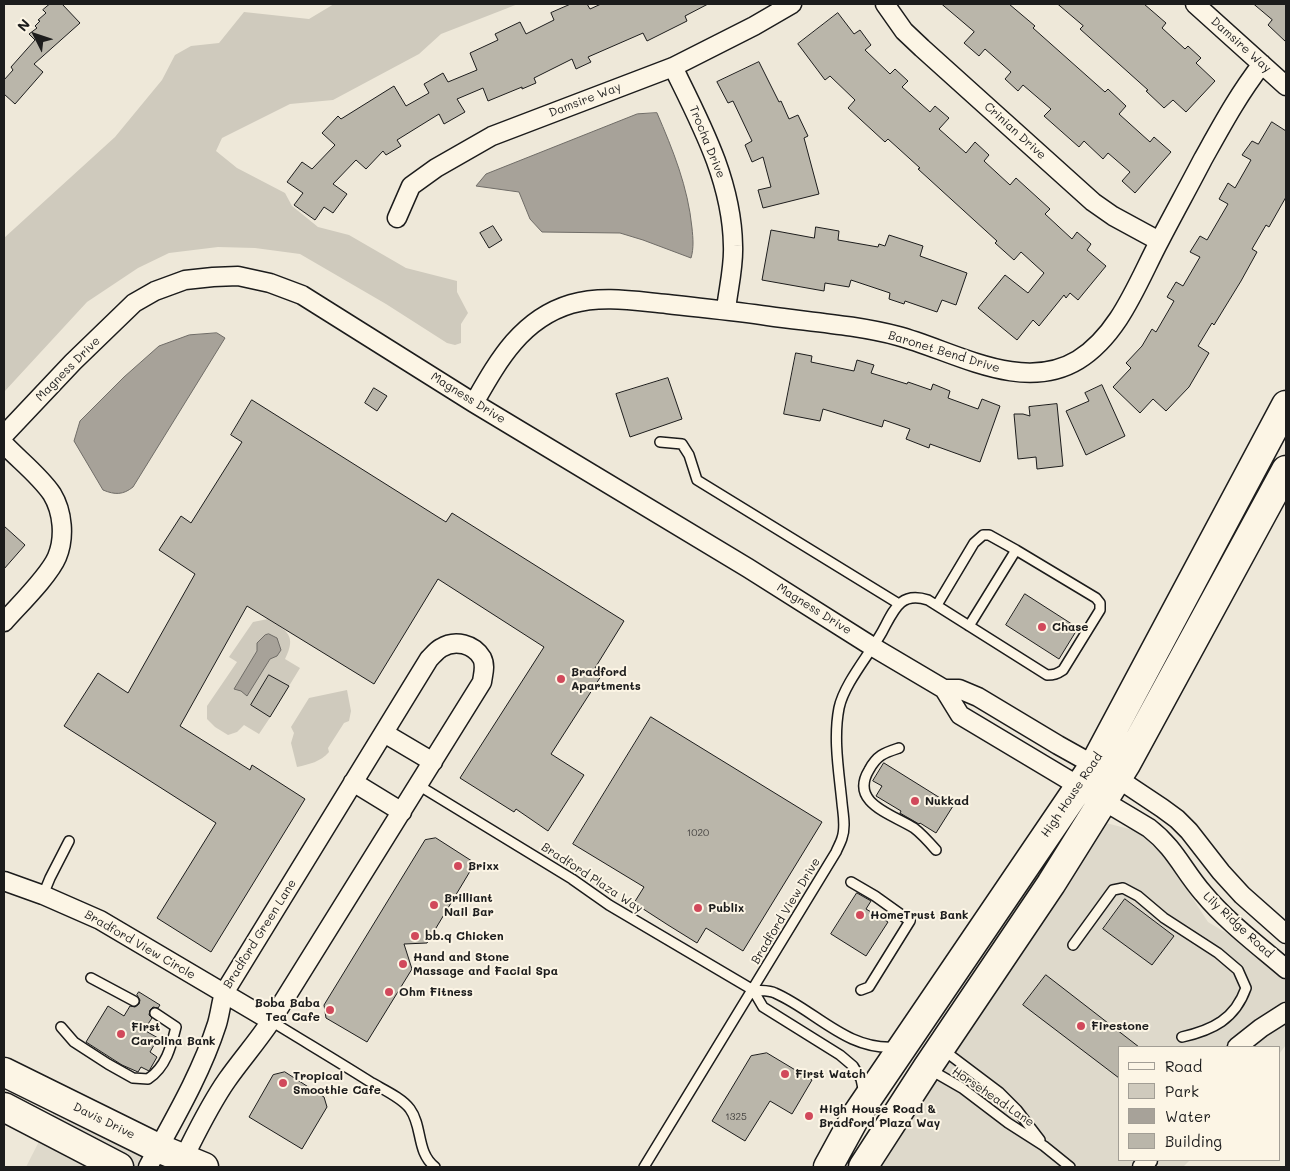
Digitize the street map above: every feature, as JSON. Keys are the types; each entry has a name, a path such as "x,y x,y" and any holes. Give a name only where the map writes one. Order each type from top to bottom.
{"main road":[{"name":"High House Road","path":"828,1167 857,1114 867,1102 1086,775 1286,405"},
{"path":"863,1167 933,1058 1051,884 1118,778 1286,470"},
{"name":"Davis Drive","path":"4,1072 153,1157 189,1164"},
{"path":"4,1107 119,1167"}],"street":[{"name":"Damsire Way","path":"397,218 411,186 436,168 492,136 673,67 754,26 792,4"},
{"name":"Crinian Drive","path":"884,4 904,31 1093,202 1114,216 1160,241"},
{"name":"Damsire Way","path":"1195,4 1286,86"},
{"name":"Baronet Bend Drive","path":"474,403 505,351 527,328 549,314 570,304 597,300 622,300 726,310 857,328 898,336 997,369 1022,373 1043,372 1062,368 1095,348 1108,334 1129,300 1235,100 1262,64"},
{"name":"Trocha Drive","path":"673,67 718,164 728,198 733,246 726,310"},
{"name":"Magness Drive","path":"4,435 73,362 134,303 155,290 186,280 213,277 238,276 270,283 302,295 474,403 944,689 960,715 1086,775"},
{"path":"4,444 44,483 51,493 58,504 62,529 57,557 48,571 4,622"},
{"name":"Bradford Green Lane","path":"153,1157 205,1056 218,1022 224,993 429,658 441,648 452,644 461,643 470,646 482,658 484,669 482,682 271,1021 256,1044 228,1079 189,1164"},
{"name":"Magness Drive","path":"944,689 959,689 978,697 1086,775"},
{"path":"384,733 433,762"},
{"name":"Lily Ridge Road","path":"1086,775 1118,778 1177,819 1232,884 1286,934"},
{"name":"Lily Ridge Road","path":"1086,775 1103,801 1159,836 1168,844 1193,881 1212,904 1286,969"},
{"path":"353,782 402,812"},
{"name":"Bradford View Circle","path":"4,881 43,895 100,920 271,1021"},
{"path":"1239,1046 1260,1028 1286,1012"}],"lane":[{"path":"660,442 682,444 689,455 697,480 899,604 902,600 908,598 918,597 928,600 1047,675 1058,674 1063,670 1100,610 1100,603 1096,598 989,535 983,535 974,543 937,605"},
{"path":"970,626 1016,550"},
{"name":"Bradford View Drive","path":"644,1167 836,852 843,836 836,733 839,707 845,691 899,604"},
{"path":"899,748 884,753 874,760 864,778 864,790 867,798 873,804 914,829 936,850"},
{"name":"Bradford Plaza Way","path":"418,785 572,879 609,905 753,990 774,992 851,1039 867,1045 881,1048 904,1046"},
{"path":"43,895 69,841"},
{"path":"851,882 875,896 910,921 869,987 861,990"},
{"path":"1073,945 1113,890 1123,888 1138,896 1164,918 1218,954 1238,970 1246,988 1241,1002 1228,1016 1205,1032 1182,1037"},
{"path":"91,978 134,1001"},
{"name":"Bradford Plaza Way","path":"753,990 763,1008 840,1054 853,1066 861,1079 867,1102"},
{"path":"61,1027 74,1042 108,1064 133,1078 148,1079 161,1068 170,1050 176,1027 155,1014"},
{"path":"271,1021 409,1108 414,1116 423,1152 429,1162 435,1167"},
{"name":"Horsehead Lane","path":"933,1058 962,1088 1008,1123 1044,1146 1070,1167"},
{"name":"Horsehead Lane","path":"933,1058 999,1092 1017,1110 1044,1146"}],"shaded area":[{"path":"1106,823 1137,831 1164,854 1208,922 1286,969 1286,1045 1280,1053 1280,1046 1118,1046 1118,1161 1189,1161 1183,1167 860,1167"},
{"path":"56,1108 177,1167 26,1167"}],"green space":[{"path":"334,4 518,4 441,34 419,54 333,100 290,104 222,138 216,151 237,168 285,193 292,206 318,227 349,235 406,268 457,281 457,292 468,313 461,324 461,343 455,345 447,343 386,304 300,254 255,248 218,247 169,253 138,268 87,302 4,392 4,238 115,137 162,80 175,55 191,46 219,43 244,12 309,19"},
{"path":"268,619 288,634 290,644 285,659 300,668 289,686 269,675 252,705 271,716 259,734 244,725 237,732 228,735 215,727 207,719 207,706 237,662 229,657 253,622"},
{"path":"347,690 351,711 349,721 344,723 328,748 329,752 310,764 297,767 291,743 294,733 291,727 309,698"}],"water":[{"path":"657,113 674,155 687,198 693,236 691,258 620,233 542,232 530,219 519,192 476,186 486,174 637,114"},
{"path":"217,333 225,338 133,487 126,492 119,493 103,490 74,441 80,421 124,377 159,346 189,335"},
{"path":"269,634 277,638 281,650 277,656 270,659 247,696 241,691 234,689 257,651 257,643 265,635"}],"building":[{"path":"50,4 62,4 80,23 34,64 43,72 15,104 4,94 4,80 13,70 11,67 35,40 29,34 37,28 35,26 40,21 38,20 46,13 43,10"},
{"path":"571,4 587,4 590,9 601,4 708,4 685,16 687,21 647,41 643,33 588,57 591,62 576,69 572,59 534,78 536,83 488,101 483,88 457,99 465,112 444,124 439,114 397,140 401,146 386,155 383,151 366,169 356,160 333,184 347,194 333,213 324,207 315,220 294,205 303,193 287,182 302,162 312,169 335,145 322,133 338,116 341,119 394,86 406,106 429,93 424,84 443,73 448,82 477,70 470,53 498,40 495,34 520,22 526,34 554,20 551,13"},
{"path":"942,4 1009,4 1105,92 1108,89 1126,106 1119,114 1150,142 1154,137 1171,152 1135,193 1122,181 1130,172 1108,153 1103,159 1084,141 1079,147 1044,116 1051,109 1023,85 1018,91 1005,79 1011,72 985,49 979,56 964,43 974,32"},
{"path":"1058,4 1144,4 1166,23 1162,28 1185,49 1188,46 1201,58 1196,63 1215,81 1186,112 1173,100 1164,108 1146,91 1148,90 1080,29 1083,26"},
{"path":"1254,4 1286,4 1286,42 1268,25 1272,20"},
{"path":"838,13 854,34 860,30 871,45 865,50 890,74 895,69 908,81 902,87 930,112 935,106 949,118 939,129 966,153 975,142 989,155 984,161 1010,185 1016,178 1050,209 1045,214 1072,239 1077,232 1091,244 1087,250 1106,266 1078,300 1070,293 1066,298 1064,295 1039,326 1033,320 1017,340 978,308 1005,275 1028,293 1044,273 1021,252 1014,260 995,243 997,241 918,169 920,168 888,139 885,142 848,108 855,100 830,76 825,80 798,44"},
{"path":"759,62 789,119 798,115 808,136 804,138 819,194 763,208 758,190 771,187 763,157 752,162 745,145 752,141 733,101 728,103 717,82"},
{"path":"1272,122 1286,131 1286,197 1269,227 1266,225 1252,249 1257,252 1241,281 1214,325 1212,323 1198,346 1209,353 1189,387 1166,411 1153,399 1140,413 1113,387 1131,368 1126,363 1142,346 1152,329 1156,332 1174,301 1167,297 1176,282 1183,286 1200,257 1190,252 1200,236 1207,240 1228,204 1219,199 1228,183 1235,188 1251,160 1242,155 1252,141 1258,144"},
{"path":"493,226 502,240 489,248 480,233"},
{"path":"816,227 839,231 838,240 878,247 879,244 885,246 889,235 923,246 920,256 967,273 956,305 942,300 937,312 905,301 904,304 889,299 890,293 851,280 849,287 825,283 824,291 762,280 771,230 814,238"},
{"path":"796,353 812,356 811,362 854,371 857,360 874,365 871,373 931,390 933,384 950,391 948,398 978,409 982,399 1000,406 980,462 930,444 929,448 906,439 910,429 884,420 882,427 823,409 820,421 784,414"},
{"path":"668,378 682,419 630,437 616,394"},
{"path":"1102,385 1125,436 1086,455 1066,411 1089,401 1085,393"},
{"path":"374,388 387,396 377,411 365,403"},
{"name":"Bradford Apartments","path":"252,400 446,522 452,513 624,621 595,668 603,673 551,754 584,775 548,831 516,809 514,812 460,778 544,647 438,579 374,684 247,606 180,726 250,770 252,765 305,799 211,952 157,918 216,823 64,726 98,673 128,693 195,574 159,550 181,516 191,523 242,442 231,435"},
{"path":"1057,404 1063,466 1037,469 1036,457 1018,459 1014,414 1030,416 1029,407"},
{"path":"4,526 25,545 4,569"},
{"name":"Chase","path":"1025,594 1078,628 1059,659 1006,625"},
{"path":"269,675 289,686 270,717 251,705"},
{"path":"651,717 822,822 743,951 706,928 697,943 668,925 634,903 644,887 573,844"},
{"name":"Nukkad","path":"884,763 953,806 936,833 900,813 901,811 876,796 882,786 873,781"},
{"path":"436,838 475,863 427,943 404,944 412,969 367,1042 326,1018 324,1005 425,840"},
{"name":"HomeTrust Bank","path":"857,893 871,901 866,909 888,922 866,956 831,934"},
{"path":"1125,899 1174,936 1152,965 1103,929"},
{"name":"Firestone","path":"1046,975 1138,1046 1118,1046 1118,1077 1023,1005"},
{"name":"First Carolina Bank","path":"139,992 160,1005 158,1008 153,1007 150,1010 149,1015 152,1018 144,1030 158,1038 150,1052 157,1057 149,1071 141,1067 138,1072 122,1065 86,1042 108,1006 124,1016 130,1006 135,1007 139,1004 140,1000 137,995"},
{"path":"767,1053 812,1080 792,1114 770,1101 745,1141 712,1121 751,1056"},
{"path":"285,1072 324,1097 327,1107 302,1149 249,1117 273,1075"}],"place":[{"name":"Chase","path":"1042,627"},
{"name":"Bradford Apartments","path":"561,679"},
{"name":"Nukkad","path":"915,801"},
{"name":"Brixx","path":"458,866"},
{"name":"Brilliant Nail Bar","path":"434,905"},
{"name":"Publix","path":"698,908"},
{"name":"HomeTrust Bank","path":"860,915"},
{"name":"bb.q Chicken","path":"415,936"},
{"name":"Hand and Stone Massage and Facial Spa","path":"403,964"},
{"name":"Ohm Fitness","path":"389,992"},
{"name":"Boba Baba Tea Cafe","path":"330,1010"},
{"name":"Firestone","path":"1081,1026"},
{"name":"First Carolina Bank","path":"121,1034"},
{"name":"First Watch","path":"785,1074"},
{"name":"Tropical Smoothie Cafe","path":"283,1083"},
{"name":"High House Road & Bradford Plaza Way","path":"809,1116"}]}
